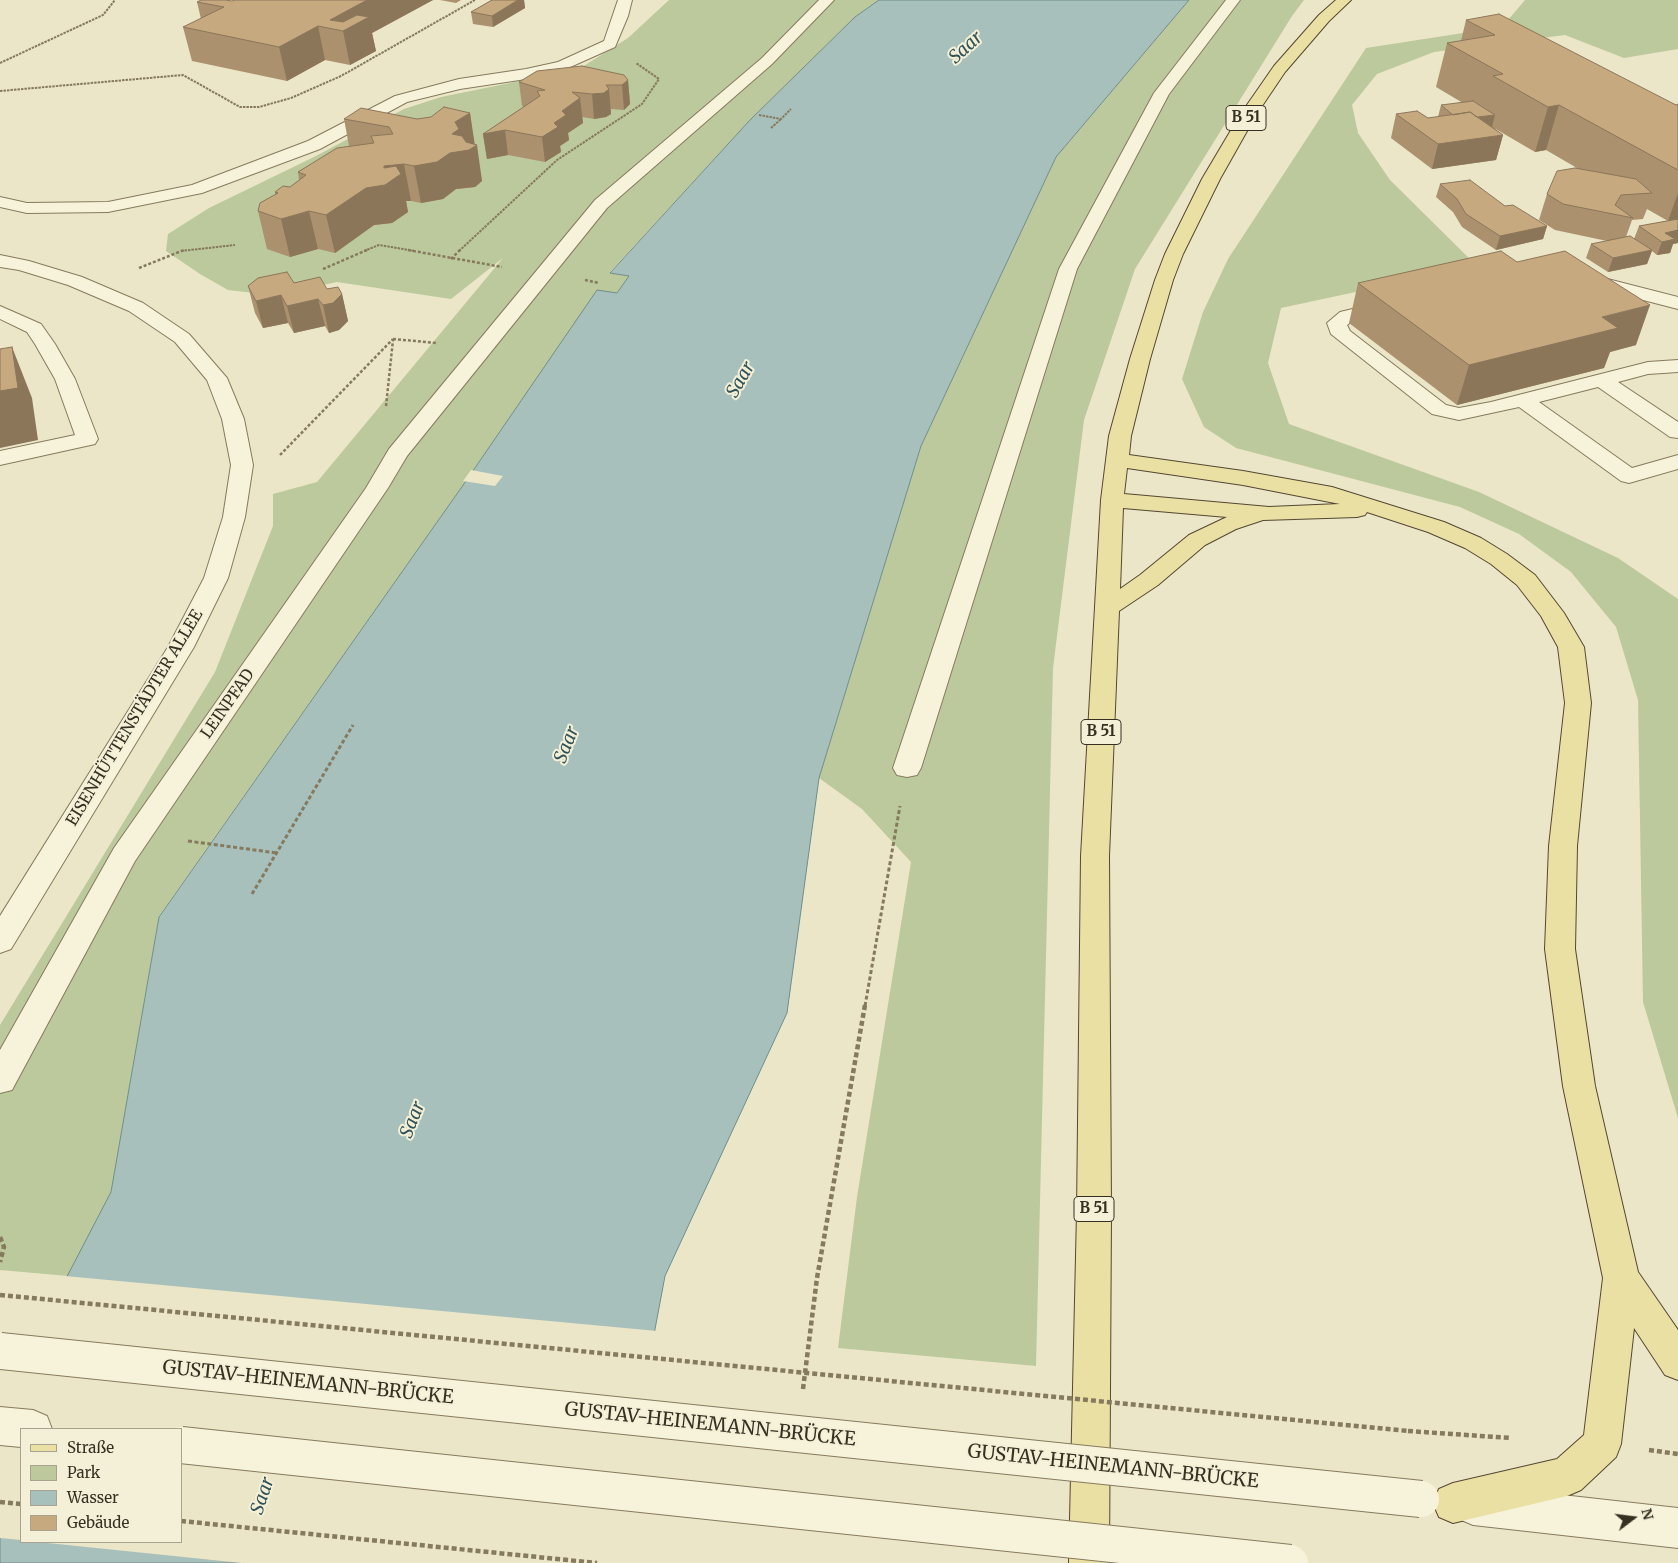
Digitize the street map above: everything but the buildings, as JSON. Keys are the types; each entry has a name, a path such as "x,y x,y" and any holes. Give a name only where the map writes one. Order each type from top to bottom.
{"main road":[{"name":"B 51","path":"1089,1563 1094,1202 1095,856 1112,500 1117,460 1124,419 1140,359 1164,280 1178,245 1211,179 1248,115 1279,69 1324,18 1344,0"},
{"path":"1117,460 1243,478 1332,494 1436,527 1473,543 1499,559 1526,580 1552,613 1571,647 1578,703 1563,846 1560,949 1578,1086 1621,1278 1602,1444 1567,1476 1437,1501"},
{"path":"1112,500 1269,514 1347,510 1397,514"},
{"path":"1106,608 1149,580 1197,540 1228,524 1269,514"},
{"path":"1621,1278 1678,1362"}],"street":[{"path":"0,202 27,208 108,206 196,189 314,144 401,99 459,84 563,65 587,55 610,44 625,0"},
{"name":"LEINPFAD","path":"0,1080 124,855 377,488 397,454 601,204 767,61 827,0"},
{"path":"907,768 1068,269 1162,93 1233,0"},
{"name":"EISENHÜTTENSTÄDTER ALLEE","path":"0,261 22,265 84,284 136,307 182,338 217,378 233,419 242,465 234,517 216,578 181,647 0,942"},
{"path":"1575,277 1678,303"},
{"path":"1404,303 1347,316 1337,323 1342,334 1439,410 1459,414 1648,368 1678,366"},
{"path":"0,312 34,328 45,344 65,378 87,439 0,458"},
{"path":"1601,380 1678,432"},
{"path":"1522,400 1629,476 1678,462"},
{"name":"GUSTAV-HEINEMANN-BRÜCKE","path":"0,1351 1437,1501 1678,1528"},
{"path":"0,1426 23,1428"},
{"path":"182,1445 1290,1563"}],"path":[{"path":"0,63 103,15 115,0"},
{"path":"0,91 183,75 240,107 259,107 291,98 341,76 475,0"},
{"path":"323,269 379,246 451,259 557,160 642,104 659,79 630,59 587,55"},
{"path":"771,128 791,109"},
{"path":"753,114 781,118"},
{"path":"134,270 185,250 234,244"},
{"path":"277,456 284,454 393,340"},
{"path":"252,894 353,725"},
{"path":"802,1396 817,1278 907,768"},
{"path":"188,841 277,853"},
{"path":"0,1237 4,1247 0,1262"},
{"path":"0,1295 1408,1431"},
{"path":"0,1502 20,1504"},
{"path":"182,1520 597,1563"}],"green space":[{"path":"669,0 879,0 855,17 750,120 610,272 629,276 617,293 597,291 466,481 159,916 111,1192 68,1276 0,1270 0,1025 215,672 273,526 273,494 317,482 503,258 451,299 337,282 285,293 263,294 228,290 200,274 166,251 168,234 209,208 316,156 404,109 441,97 579,69 628,38"},
{"path":"1189,0 1304,0 1292,16 1135,269 1084,420 1053,668 1036,1366 838,1348 857,1197 911,862 862,809 819,778 921,446 1056,157"},
{"path":"1525,0 1678,0 1678,49 1624,58 1565,35 1434,52 1377,74 1352,105 1358,133 1390,180 1477,266 1281,308 1268,363 1289,424 1479,492 1618,558 1678,599 1678,1118 1643,1002 1638,700 1616,627 1571,572 1519,534 1460,507 1236,448 1204,427 1182,379 1203,312 1228,259 1366,48 1502,27"}],"water":[{"name":"Saar","path":"879,0 1189,0 1056,157 921,446 819,778 787,1013 665,1276 611,1563 0,1563 0,1405 111,1192 159,917 466,481 597,290 617,293 629,276 610,273 750,120 855,17"}],"pier":[{"path":"471,470 503,476 495,486 463,481"},
{"path":"65,1276 657,1331 613,1563 242,1563 48,1543 182,1543 182,1428 20,1428 20,1540 0,1538 0,1400"}]}
